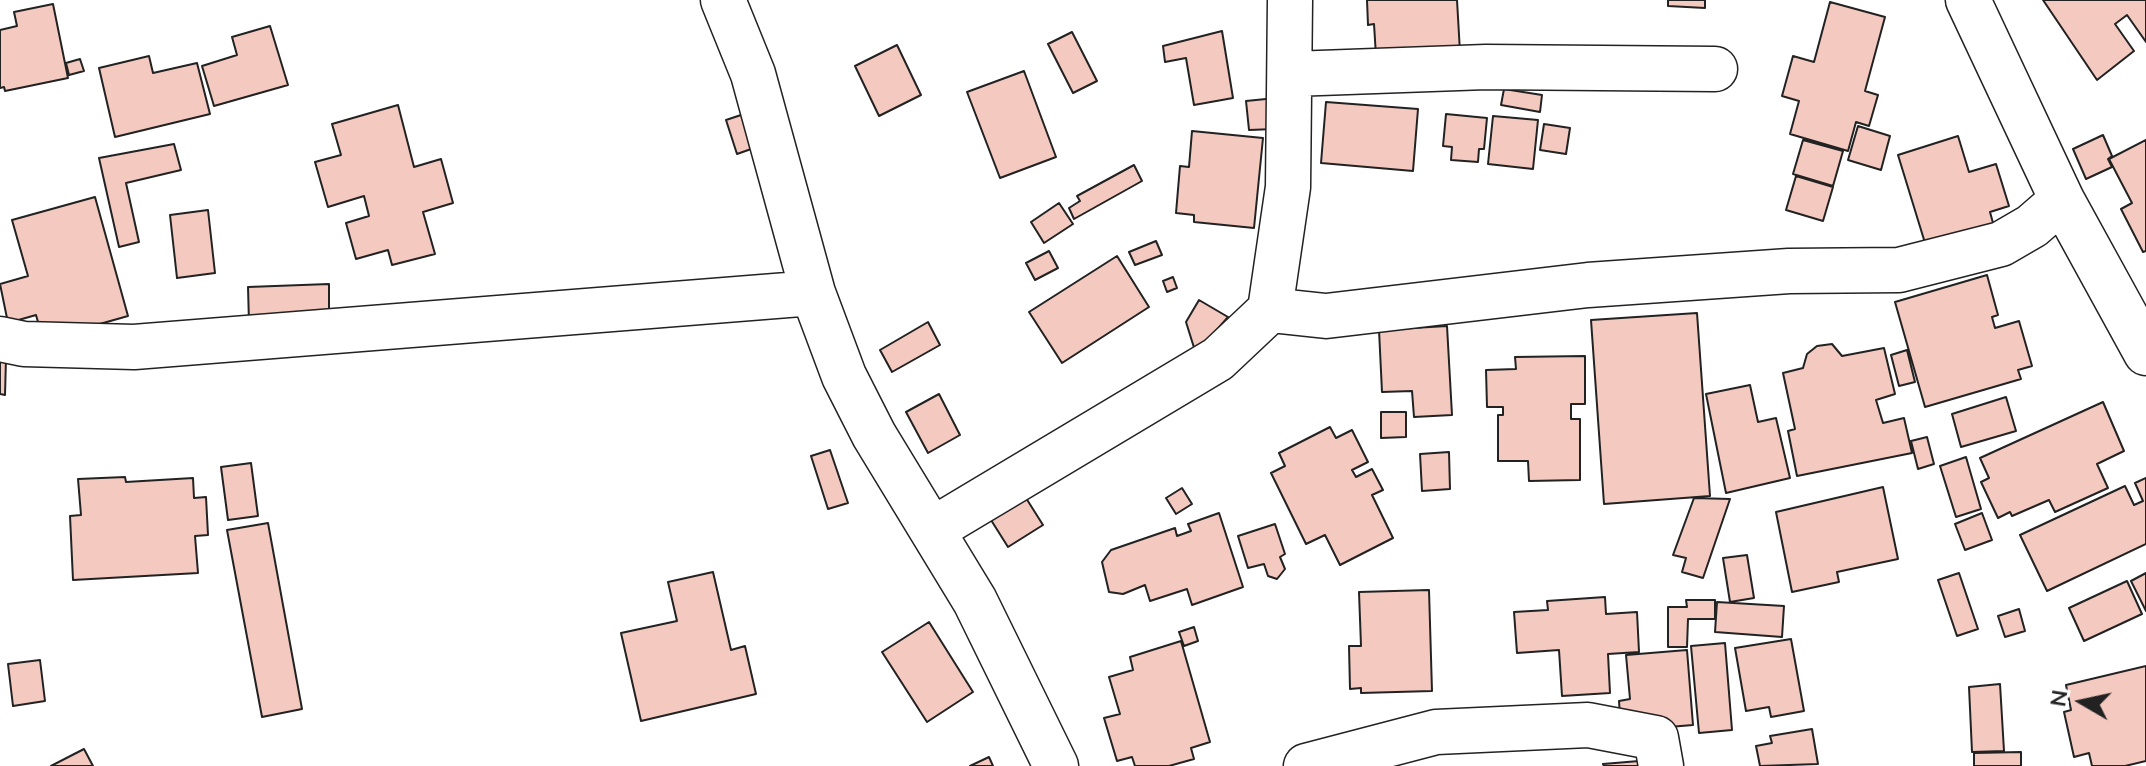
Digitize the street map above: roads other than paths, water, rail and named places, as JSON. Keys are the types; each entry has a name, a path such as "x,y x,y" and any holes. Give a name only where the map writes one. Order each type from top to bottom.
{"street":[{"path":"723,0 753,74 813,293 844,376 874,435 975,601 1056,766"},
{"path":"932,530 1218,359 1270,310 1288,187 1292,74 1290,0"},
{"path":"1968,0 2062,200 2145,347"},
{"path":"1292,74 1502,66 1715,69"},
{"path":"1270,310 1326,316 1588,285 1789,271 1899,270 2001,244 2032,226 2062,200"},
{"path":"0,339 24,344 134,347 813,293"},
{"path":"1306,766 1436,732 1588,725 1656,738 1661,766"}]}
